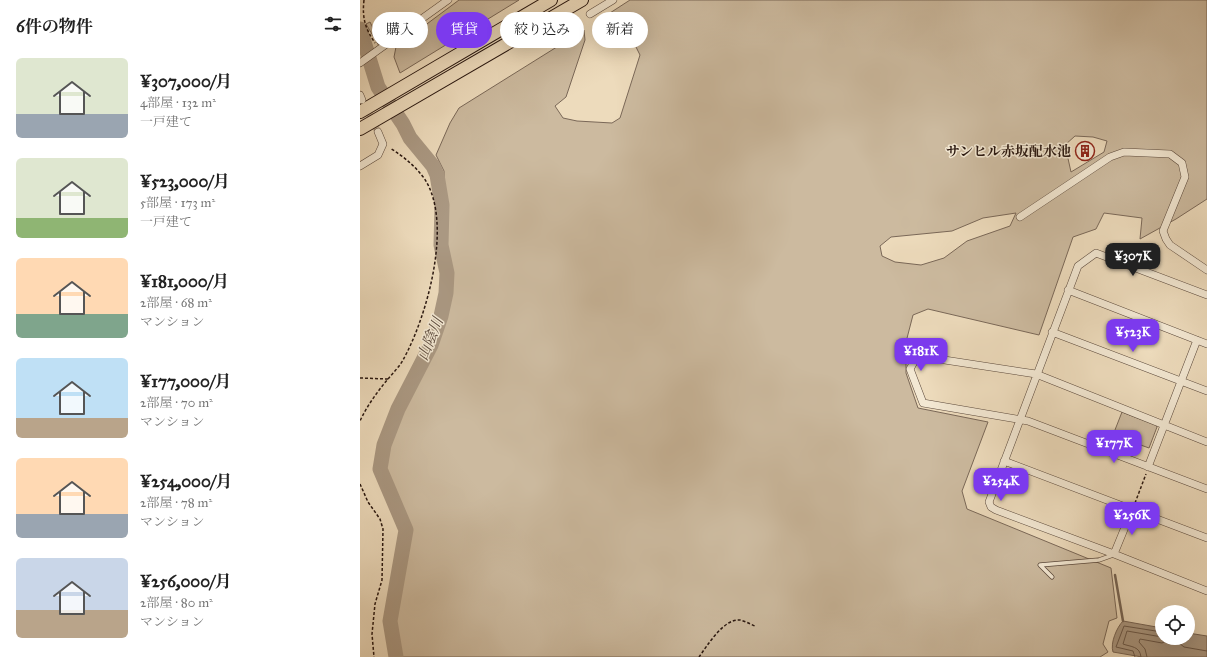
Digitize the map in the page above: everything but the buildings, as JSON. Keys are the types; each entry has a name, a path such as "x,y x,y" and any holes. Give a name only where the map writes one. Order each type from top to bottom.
{"highway":[{"path":"363,103 403,87 551,0"},
{"path":"360,129 376,126 411,100 582,0"}],"street":[{"path":"360,63 448,0"},
{"path":"590,14 613,0"},
{"path":"360,166 378,155 383,144 376,126"},
{"path":"1020,217 1110,157 1124,152 1170,154 1182,163 1185,177 1163,231 1170,246 1207,270"},
{"path":"1207,295 1096,253 1078,266 989,502 991,507 1207,591"},
{"path":"1068,290 1207,344"},
{"path":"1052,332 1207,391"},
{"path":"1148,467 1197,340"},
{"path":"1207,442 1036,374 925,358 915,360 910,369 923,403 1028,421 1207,490"},
{"path":"1004,461 1207,538"},
{"path":"1114,554 1132,510"}],"lane":[{"path":"1052,577 1040,565 1099,560 1114,554"}],"path":[{"path":"364,0 366,29 377,51"},
{"path":"360,421 377,392 403,360 424,312 435,261 437,227 433,197 424,179 409,160 383,144"},
{"path":"360,378 388,379"},
{"path":"1132,510 1148,467"},
{"path":"360,484 368,502 380,519 383,529 382,580 376,604 372,634 374,657"},
{"path":"698,657 712,639 727,624 740,620 755,626"}],"shaded area":[{"path":"459,0 519,0 492,17 492,12 443,12"},
{"path":"630,0 1207,0 1207,199 1176,219 1140,239 1142,218 1104,213 1096,229 1073,237 1039,335 928,309 913,315 906,342 906,373 918,408 988,422 962,491 967,509 1111,568 1117,618 1109,621 1103,644 1108,652 1100,657 402,657 395,618 405,549 407,521 383,466 390,439 403,408 434,349 448,311 452,275 447,245 444,211 444,171 436,155 450,123 459,108 555,48 582,48 566,97 555,106 563,118 577,121 612,123 620,118 640,55 636,48 648,48 648,12 611,12","holes":["1075,136 1093,137 1107,141 1104,152 1071,172 1065,145","1016,213 1010,226 967,241 944,258 921,265 895,262 882,256 880,246 891,237 952,231 983,218"]},
{"path":"436,17 436,48 441,48 400,73 394,57 396,48 428,48 428,23"},
{"path":"370,22 372,26 372,34 366,24"},
{"path":"1122,412 1156,425 1157,427 1149,448 1113,435"}],"water":[{"path":"1123,621 1155,627 1155,645 1195,645 1195,634 1207,636 1207,657 1142,657 1113,652 1112,644 1118,627"}],"waterway":[{"name":"山陰川","path":"360,29 378,87 403,124 410,138 433,166 437,175 442,205 441,245 447,273 446,293 441,316 431,345 398,409 384,445 380,469 406,530 390,621 396,657"},
{"path":"1115,575 1123,621"}],"tunnel":[{"path":"365,105 378,132"}],"place":[{"name":"サンヒル赤坂配水池","path":"1085,151"}]}
